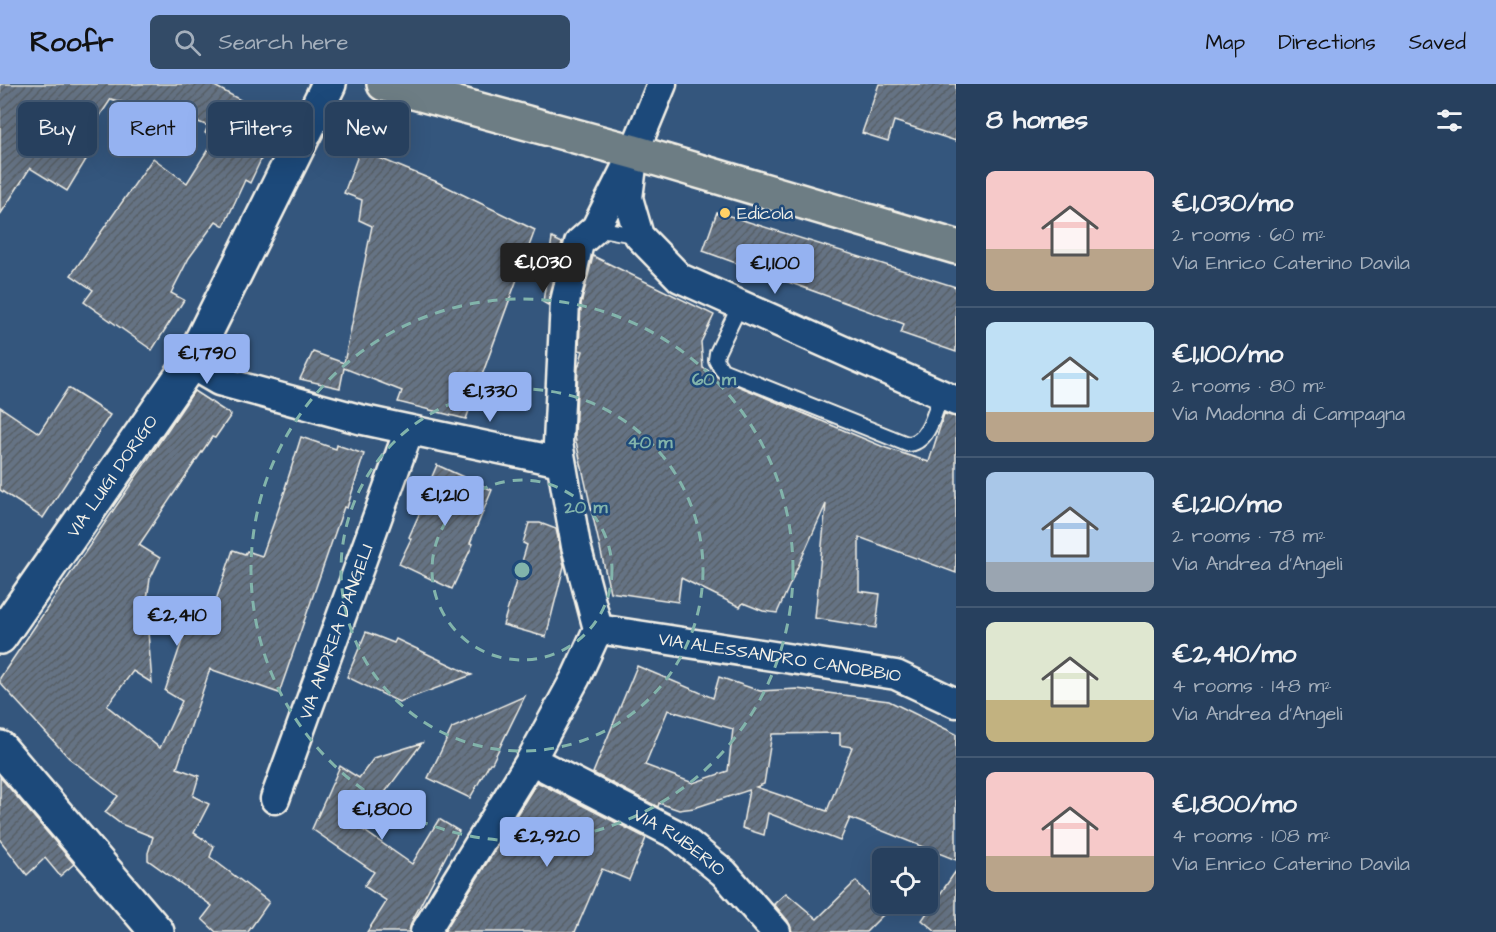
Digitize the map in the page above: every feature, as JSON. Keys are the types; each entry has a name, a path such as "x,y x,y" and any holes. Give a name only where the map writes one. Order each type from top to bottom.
{"main road":[{"path":"384,84 634,152 956,247"}],"street":[{"name":"VIA LUIGI DORIGO","path":"0,637 190,364 329,84"},
{"path":"425,932 531,760 576,677 598,629 576,546 558,443 565,302 579,243 596,228 634,152 662,84"},
{"path":"634,152 628,198 639,236 680,278 949,398"},
{"path":"190,364 219,381 359,418 561,462"},
{"name":"VIA ANDREA D'ANGELI","path":"275,799 409,430"},
{"name":"VIA ALESSANDRO CANOBBIO","path":"598,629 896,675 956,703"},
{"path":"0,748 157,932"},
{"name":"VIA RUBERIO","path":"531,760 677,835 724,873 776,932"}],"lane":[{"path":"596,228 639,236"},
{"path":"740,305 717,353 716,360 722,370 907,444 913,444 924,436 949,398"}],"building":[{"path":"0,84 211,84 244,102 208,102 208,126 196,121 196,102 120,102 111,99 97,120 97,102 18,102 18,156 88,156 67,191 30,168 0,215"},
{"path":"879,84 956,84 956,141 894,121 888,141 862,133"},
{"path":"208,149 208,156 263,156 250,183 245,180 224,226 216,221 189,258 171,293 184,300 152,350 84,302 93,290 71,275 153,158 187,183"},
{"path":"358,156 375,156 435,181 535,230 466,419 398,402 402,391 344,368 340,388 300,379 313,352 344,363 372,226 359,220 362,200 344,193"},
{"path":"717,212 956,287 956,352 901,333 904,324 703,251"},
{"path":"552,238 562,243 548,305 543,302"},
{"path":"593,256 714,315 701,342 703,368 719,378 886,448 929,462 944,414 956,417 956,573 859,537 859,591 880,594 876,628 815,618 826,504 777,613 763,611 743,603 740,607 681,578 678,602 610,592 575,437 578,368 583,351 579,350 581,304"},
{"path":"68,388 110,415 43,518 0,490 0,407 39,433"},
{"path":"194,391 231,415 215,438 212,437 139,545 160,558 150,579 146,606 152,683 133,671 107,706 160,748 182,701 165,691 188,623 194,626 200,608 212,612 233,550 245,554 247,551 262,556 301,437 336,449 337,445 364,454 347,508 344,507 279,693 210,669 177,768 199,776 193,796 209,804 194,833 214,846 210,857 269,902 248,932 216,932 202,919 212,906 148,860 153,837 121,824 105,812 118,796 69,758 0,683 0,678"},
{"path":"437,465 492,490 470,543 473,544 452,589 399,564 411,539 409,537 420,512 418,511 430,487 428,486"},
{"path":"529,523 540,523 556,529 564,566 546,637 503,625 527,545 523,543"},
{"path":"366,632 394,643 396,639 472,675 399,702 347,677"},
{"path":"637,666 713,698 719,677 760,691 797,689 889,701 956,734 956,860 938,853 938,848 926,848 850,818 840,841 768,813 764,835 742,828 749,790 694,808 679,810 659,803 658,807 593,773","holes":["668,710 733,729 728,771 693,783 645,765","840,733 840,745 852,747 827,811 756,787 764,784 772,734"]},
{"path":"525,696 492,763 470,798 428,778 452,728"},
{"path":"422,743 359,827 412,864 439,819 459,831 411,923 409,932 367,932 387,901 364,886 374,872 312,829 340,766 359,778 374,758"},
{"path":"0,777 74,864 60,876 45,858 27,875 0,840"},
{"path":"537,782 646,838 629,880 602,869 575,932 444,932"},
{"path":"956,871 956,932 936,932 922,920 926,914 938,914 938,897"},
{"path":"856,881 872,899 872,914 884,914 866,932 792,932 788,921 774,904 786,893 817,919"}],"place":[{"name":"Edicola","path":"725,213"}]}
